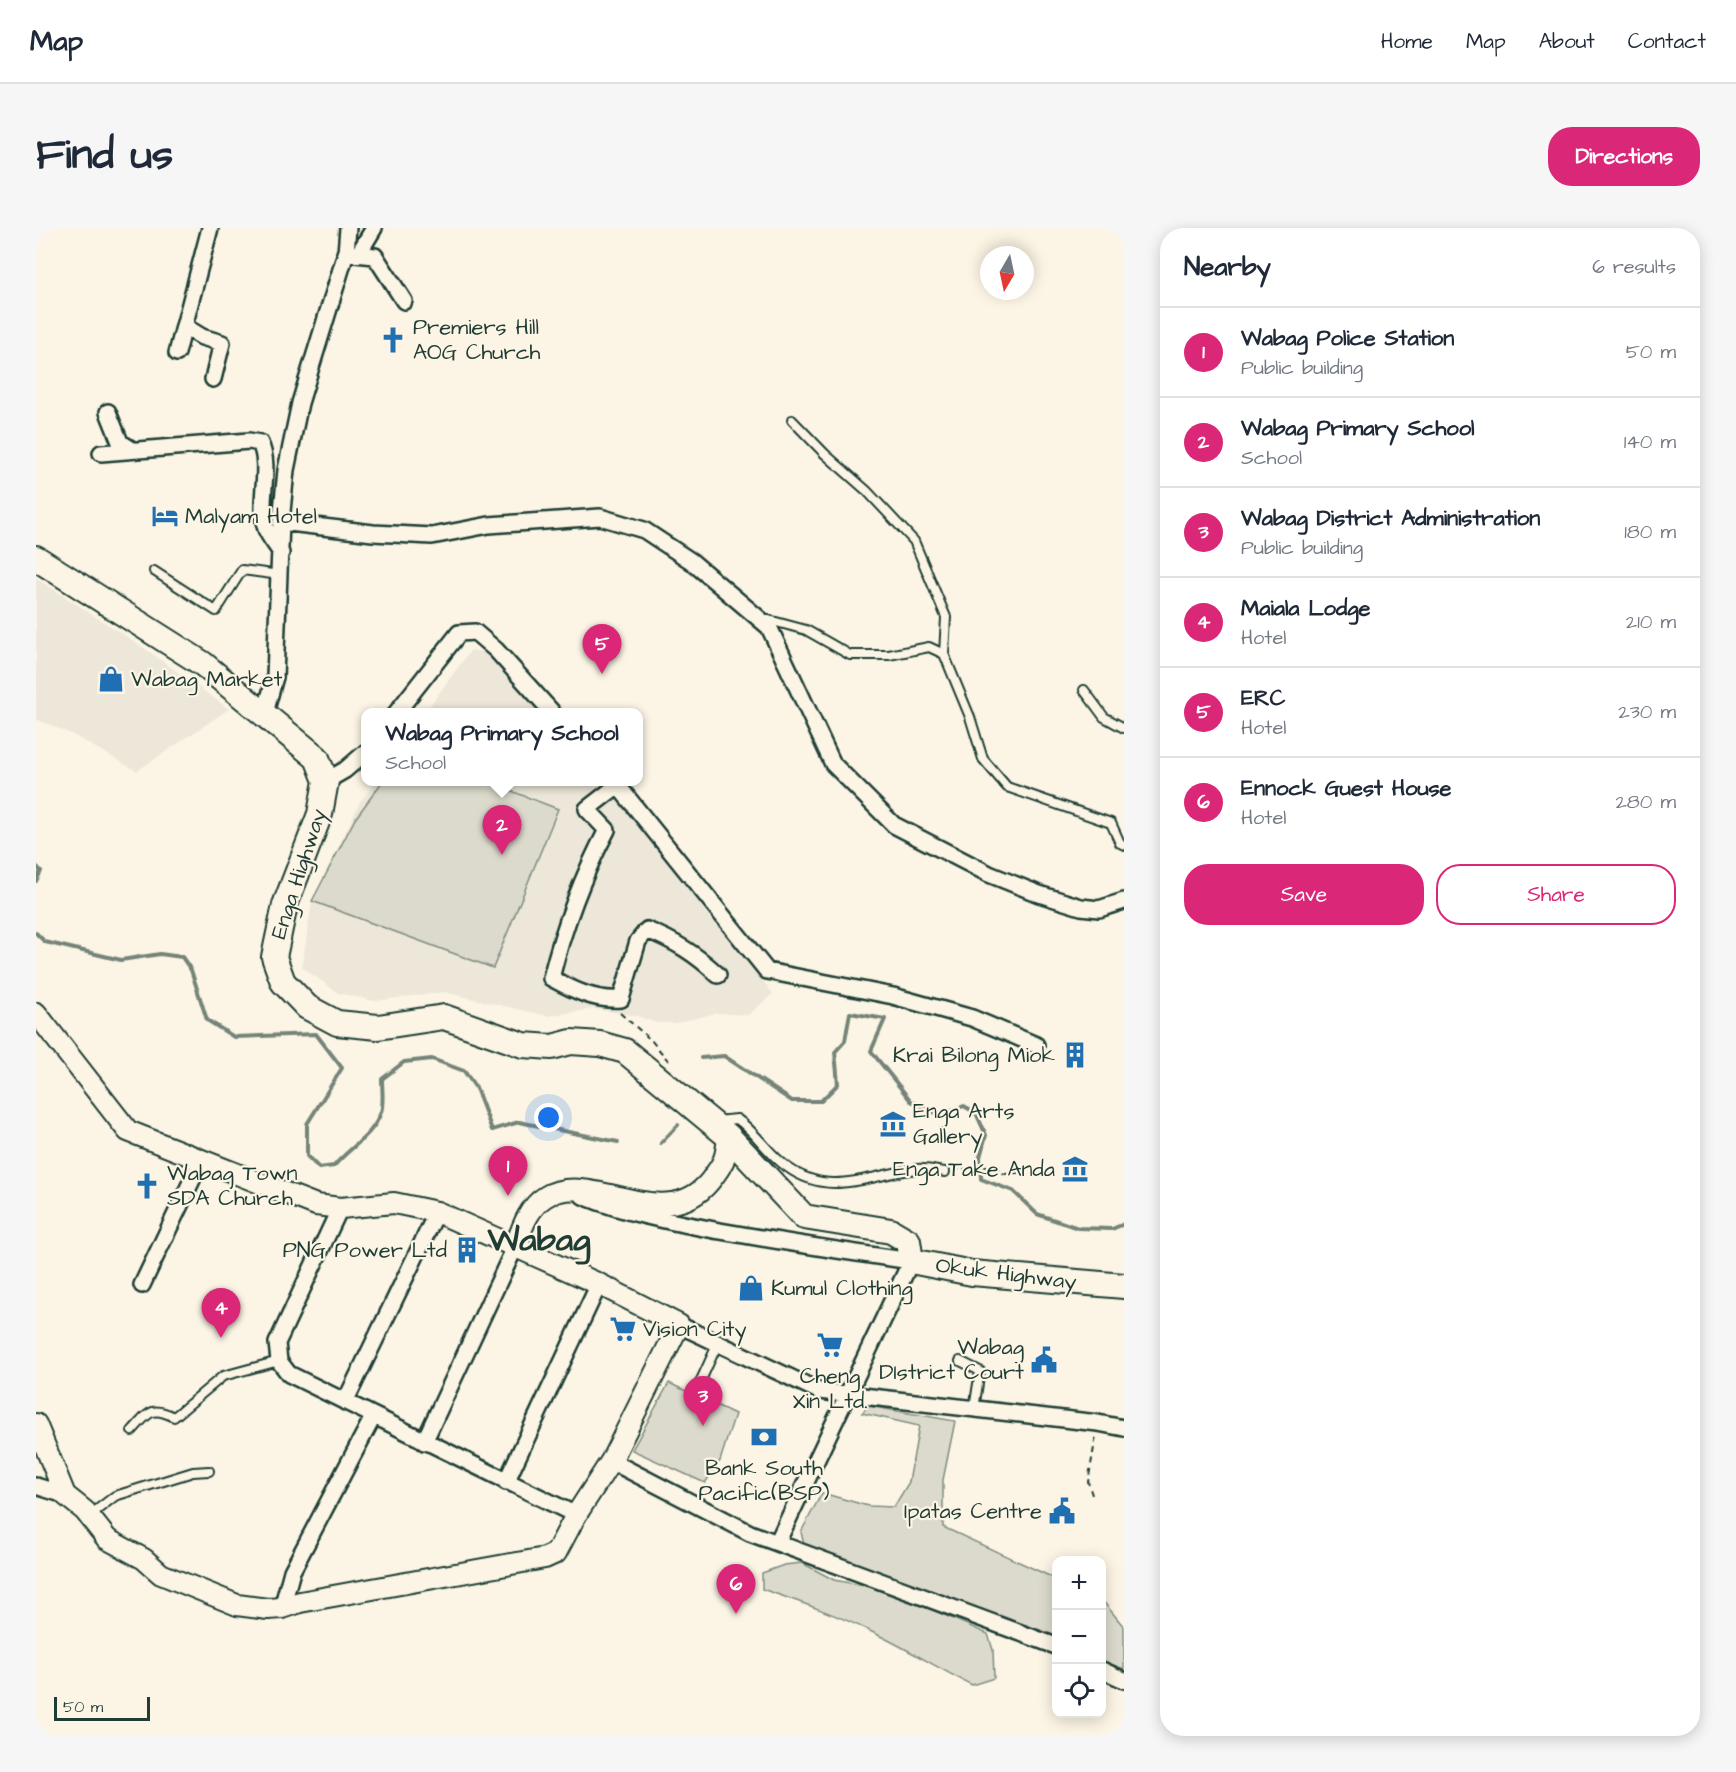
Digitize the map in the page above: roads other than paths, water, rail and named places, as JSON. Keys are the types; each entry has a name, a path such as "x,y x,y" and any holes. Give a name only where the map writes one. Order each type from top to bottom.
{"main road":[{"name":"Enga Highway","path":"36,558 203,664 317,758 326,781 320,814 285,905 274,957 283,982 307,1007 337,1023 378,1027 444,1017 523,1045 552,1047 571,1042 600,1044 625,1051 719,1129"},
{"name":"Okuk Highway","path":"719,1129 804,1216 891,1231 908,1241 911,1261 972,1273 1124,1286"}],"street":[{"path":"177,353 210,228"},
{"path":"348,228 352,253"},
{"path":"265,713 275,677 281,522 286,470 300,403 352,253 374,228"},
{"path":"352,253 375,256 404,302"},
{"path":"184,326 202,337 222,343 213,379"},
{"path":"108,412 120,442 131,449"},
{"path":"101,453 131,449 260,443 264,450 262,495 266,529 281,553"},
{"path":"281,522 373,533 432,536 489,525 600,517 644,530 691,561 769,627 833,764 894,825 988,874 1039,894 1081,907 1099,909 1124,901"},
{"path":"400,708 459,633 475,632 496,650 548,708"},
{"path":"326,781 361,757"},
{"path":"613,786 587,809 607,830 592,858 563,928 551,978 573,990 605,1000 621,999 638,941 647,930 676,942 702,959 718,975"},
{"path":"618,786 767,971 830,986 893,996 961,1015 1036,1045"},
{"path":"36,1013 128,1131 201,1161 316,1204 340,1208 394,1203 437,1212 599,1284 819,1391 1098,1423 1124,1428"},
{"path":"424,1442 529,1212 546,1196 568,1190 649,1203 681,1202 705,1188 726,1162 719,1129"},
{"path":"142,1285 201,1161"},
{"path":"568,1190 614,1209 682,1224 792,1244 911,1261 850,1394 777,1543"},
{"path":"340,1208 278,1343 279,1361 289,1374 576,1515"},
{"path":"345,1402 437,1212"},
{"path":"506,1482 599,1284"},
{"path":"36,1486 65,1495 89,1516 107,1539 144,1559 161,1574 237,1605 282,1608 328,1596 545,1558 556,1553 576,1515 611,1461 679,1324"},
{"path":"282,1608 292,1571 374,1417"},
{"path":"36,1424 65,1495"},
{"path":"611,1461 750,1533 1052,1645"},
{"path":"1106,1672 1124,1680"}],"lane":[{"path":"792,420 825,454 867,491 914,541 946,617 944,654 970,717 983,759 1006,788 1111,823 1120,843 1124,845"},
{"path":"153,571 216,611 242,570 280,575"},
{"path":"758,617 806,630 850,655 889,655 929,648 944,654"},
{"path":"1084,690 1104,717 1124,728"},
{"path":"719,1129 737,1119 752,1129 786,1167 807,1178 847,1185 919,1168 945,1172"},
{"path":"696,1391 718,1343"},
{"path":"132,1431 151,1411 159,1410 174,1417 223,1376 279,1361"},
{"path":"960,1361 980,1371 974,1409"},
{"path":"89,1516 115,1496 193,1472 209,1471"}],"waterway":[{"path":"36,866 41,871 36,881"},
{"path":"36,933 45,942 121,960 160,954 182,957 191,970 207,1020 234,1037 316,1034 342,1068 307,1124 307,1156 319,1168 334,1166 373,1128 382,1108 382,1079 404,1062 432,1059 464,1071 476,1088 492,1130 519,1122 618,1142"},
{"path":"701,1058 724,1056 792,1101 821,1101 838,1084 835,1052 845,1041 850,1013 885,1019 871,1051 911,1101 940,1115 964,1106 976,1113 986,1135 980,1157 981,1179 1013,1191 1037,1214 1078,1228 1112,1229 1124,1224"},
{"path":"661,1143 678,1125"}],"place":[{"name":"Premiers Hill AOG Church","path":"393,340"},
{"name":"Malyam Hotel","path":"165,516"},
{"name":"ERC","path":"602,674"},
{"name":"Wabag Market","path":"111,679"},
{"name":"Wabag Primary School","path":"502,855"},
{"name":"Krai Bilong Miok","path":"1075,1055"},
{"name":"Enga Arts Gallery","path":"893,1124"},
{"name":"Enga Take Anda","path":"1075,1169"},
{"name":"Wabag Town SDA Church","path":"147,1186"},
{"name":"Wabag Police Station","path":"508,1196"},
{"name":"PNG Power Ltd","path":"467,1250"},
{"name":"Kumul Clothing","path":"751,1288"},
{"name":"Vision City","path":"623,1329"},
{"name":"Maiala Lodge","path":"221,1338"},
{"name":"Cheng Xin Ltd.","path":"830,1345"},
{"name":"Wabag DIstrict Court","path":"1044,1360"},
{"name":"Wabag District Administration","path":"703,1426"},
{"name":"Bank South Pacific(BSP)","path":"764,1437"},
{"name":"Ipatas Centre","path":"1062,1511"},
{"name":"Ennock Guest House","path":"736,1614"}],"district":[{"name":"Wabag","path":"539,1240"}]}
